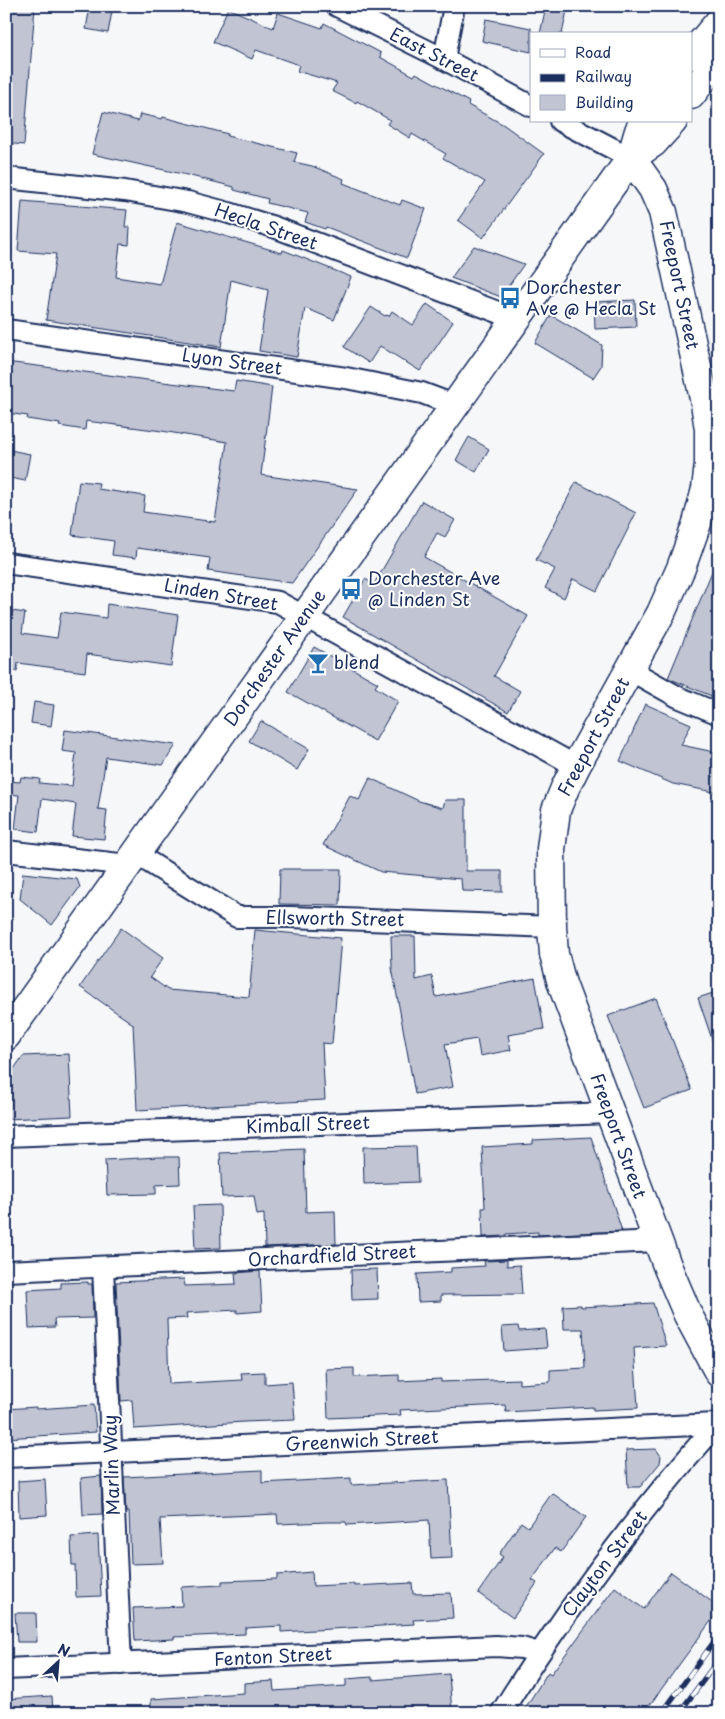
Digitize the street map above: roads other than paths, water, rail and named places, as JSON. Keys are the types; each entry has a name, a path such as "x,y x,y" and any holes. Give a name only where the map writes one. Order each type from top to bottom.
{"main road":[{"path":"692,54 719,22"},
{"path":"692,95 719,58"},
{"name":"Dorchester Avenue","path":"6,1036 631,158 644,122"},
{"name":"Dorchester Avenue","path":"631,158 653,143 672,122"},
{"name":"Freeport Street","path":"631,158 653,189 663,212 705,403 709,429 709,453 704,500 681,568 662,613 576,766 560,799 551,837 554,954 562,984 657,1241 688,1315 719,1373"}],"street":[{"name":"East Street","path":"337,6 444,59 530,105"},
{"path":"444,59 454,6"},
{"path":"562,122 631,158"},
{"name":"Hecla Street","path":"6,178 125,190 188,202 229,213 283,231 516,319"},
{"name":"Lyon Street","path":"6,330 346,378 422,393 454,405"},
{"name":"Linden Street","path":"6,563 278,602 576,766"},
{"path":"630,670 678,697 719,714"},
{"path":"6,851 132,859"},
{"name":"Ellsworth Street","path":"132,859 237,917 290,917 552,926"},
{"name":"Kimball Street","path":"6,1136 610,1113"},
{"name":"Orchardfield Street","path":"6,1271 657,1241"},
{"name":"Marlin Way","path":"103,1267 121,1664"},
{"name":"Greenwich Street","path":"6,1457 718,1423"},
{"name":"Clayton Street","path":"501,1713 539,1653 580,1594 622,1539 718,1423"},
{"name":"Fenton Street","path":"6,1669 496,1646 522,1648 539,1653"}],"railway":[{"path":"662,1713 719,1635"},
{"path":"679,1713 719,1659"},
{"path":"709,1713 719,1700"}],"place":[{"name":"Dorchester Ave @ Hecla St","path":"510,298"},
{"name":"Dorchester Ave @ Linden St","path":"351,589"},
{"name":"blend","path":"318,663"}]}
